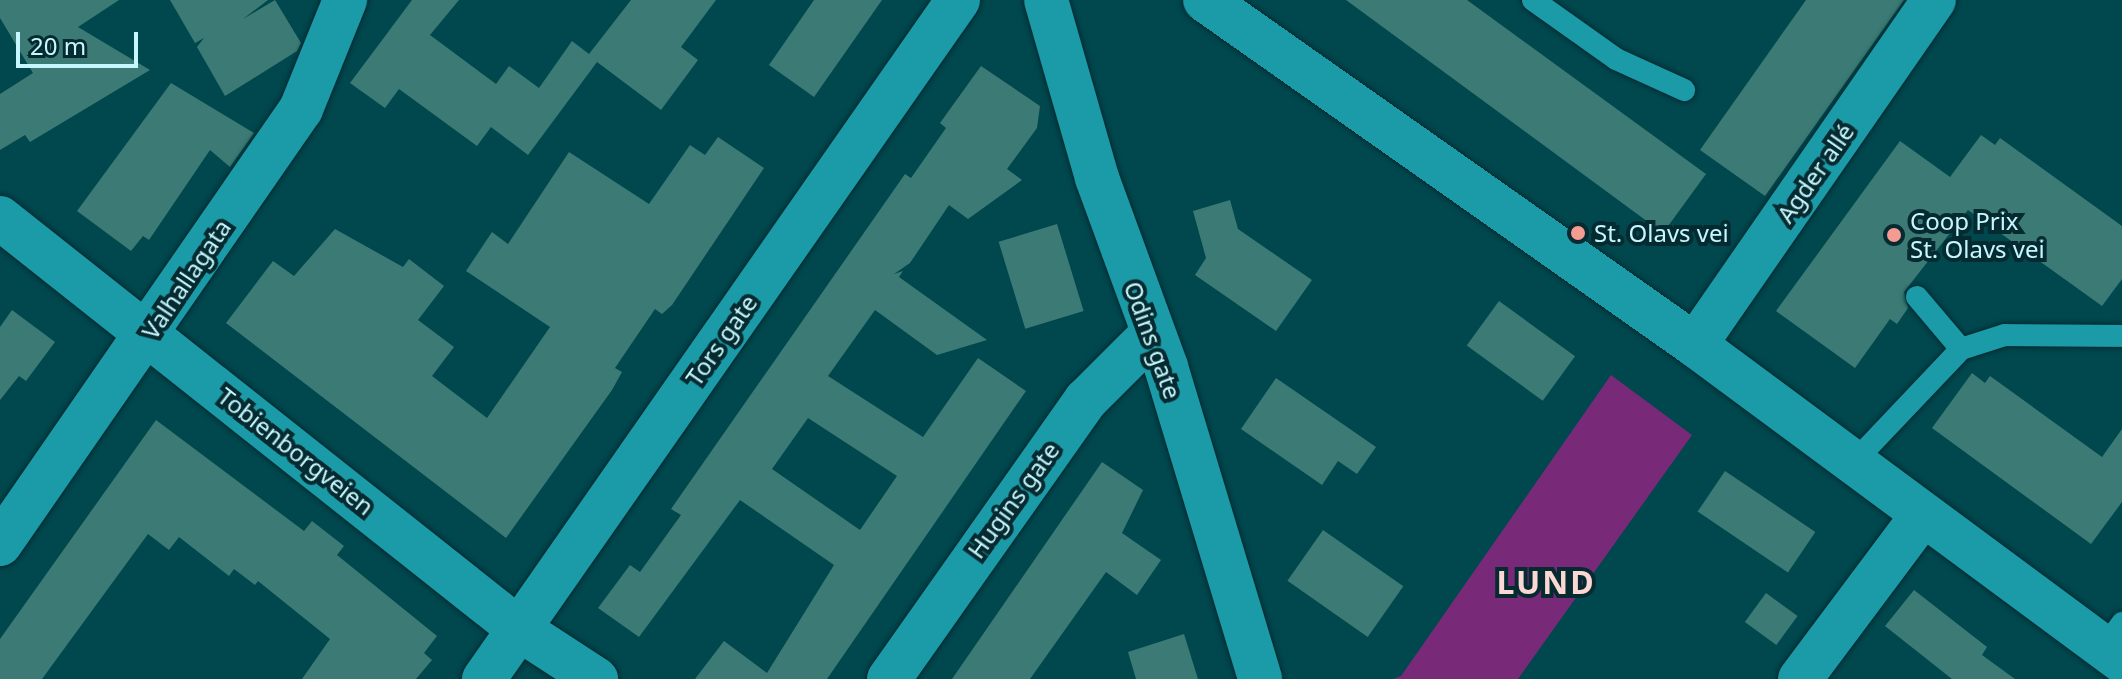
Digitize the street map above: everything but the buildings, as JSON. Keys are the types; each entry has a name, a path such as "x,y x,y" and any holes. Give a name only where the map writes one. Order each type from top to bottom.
{"street":[{"name":"Valhallagata","path":"0,544 147,337 301,109 345,0"},
{"name":"Tors gate","path":"484,679 958,0"},
{"name":"Odins gate","path":"1046,0 1097,178 1152,334 1260,679"},
{"path":"1205,0 1695,345 1922,516 2116,644"},
{"name":"Agder allé","path":"1695,345 1934,0"},
{"name":"Tobienborgveien","path":"0,218 519,629 596,679"},
{"name":"Hugins gate","path":"889,679 1086,400 1152,334"},
{"path":"1800,679 1922,516"}],"lane":[{"path":"1533,0 1616,59 1684,90"},
{"path":"1917,297 1961,349"},
{"path":"1852,464 1961,349 2005,335 2122,336"}],"shaded area":[{"path":"1611,375 1692,435 1518,679 1393,679 1401,676"}],"place":[{"name":"St. Olavs vei","path":"1578,233"},
{"name":"Coop Prix St. Olavs vei","path":"1894,235"}],"district":[{"name":"LUND","path":"1546,582"}]}
